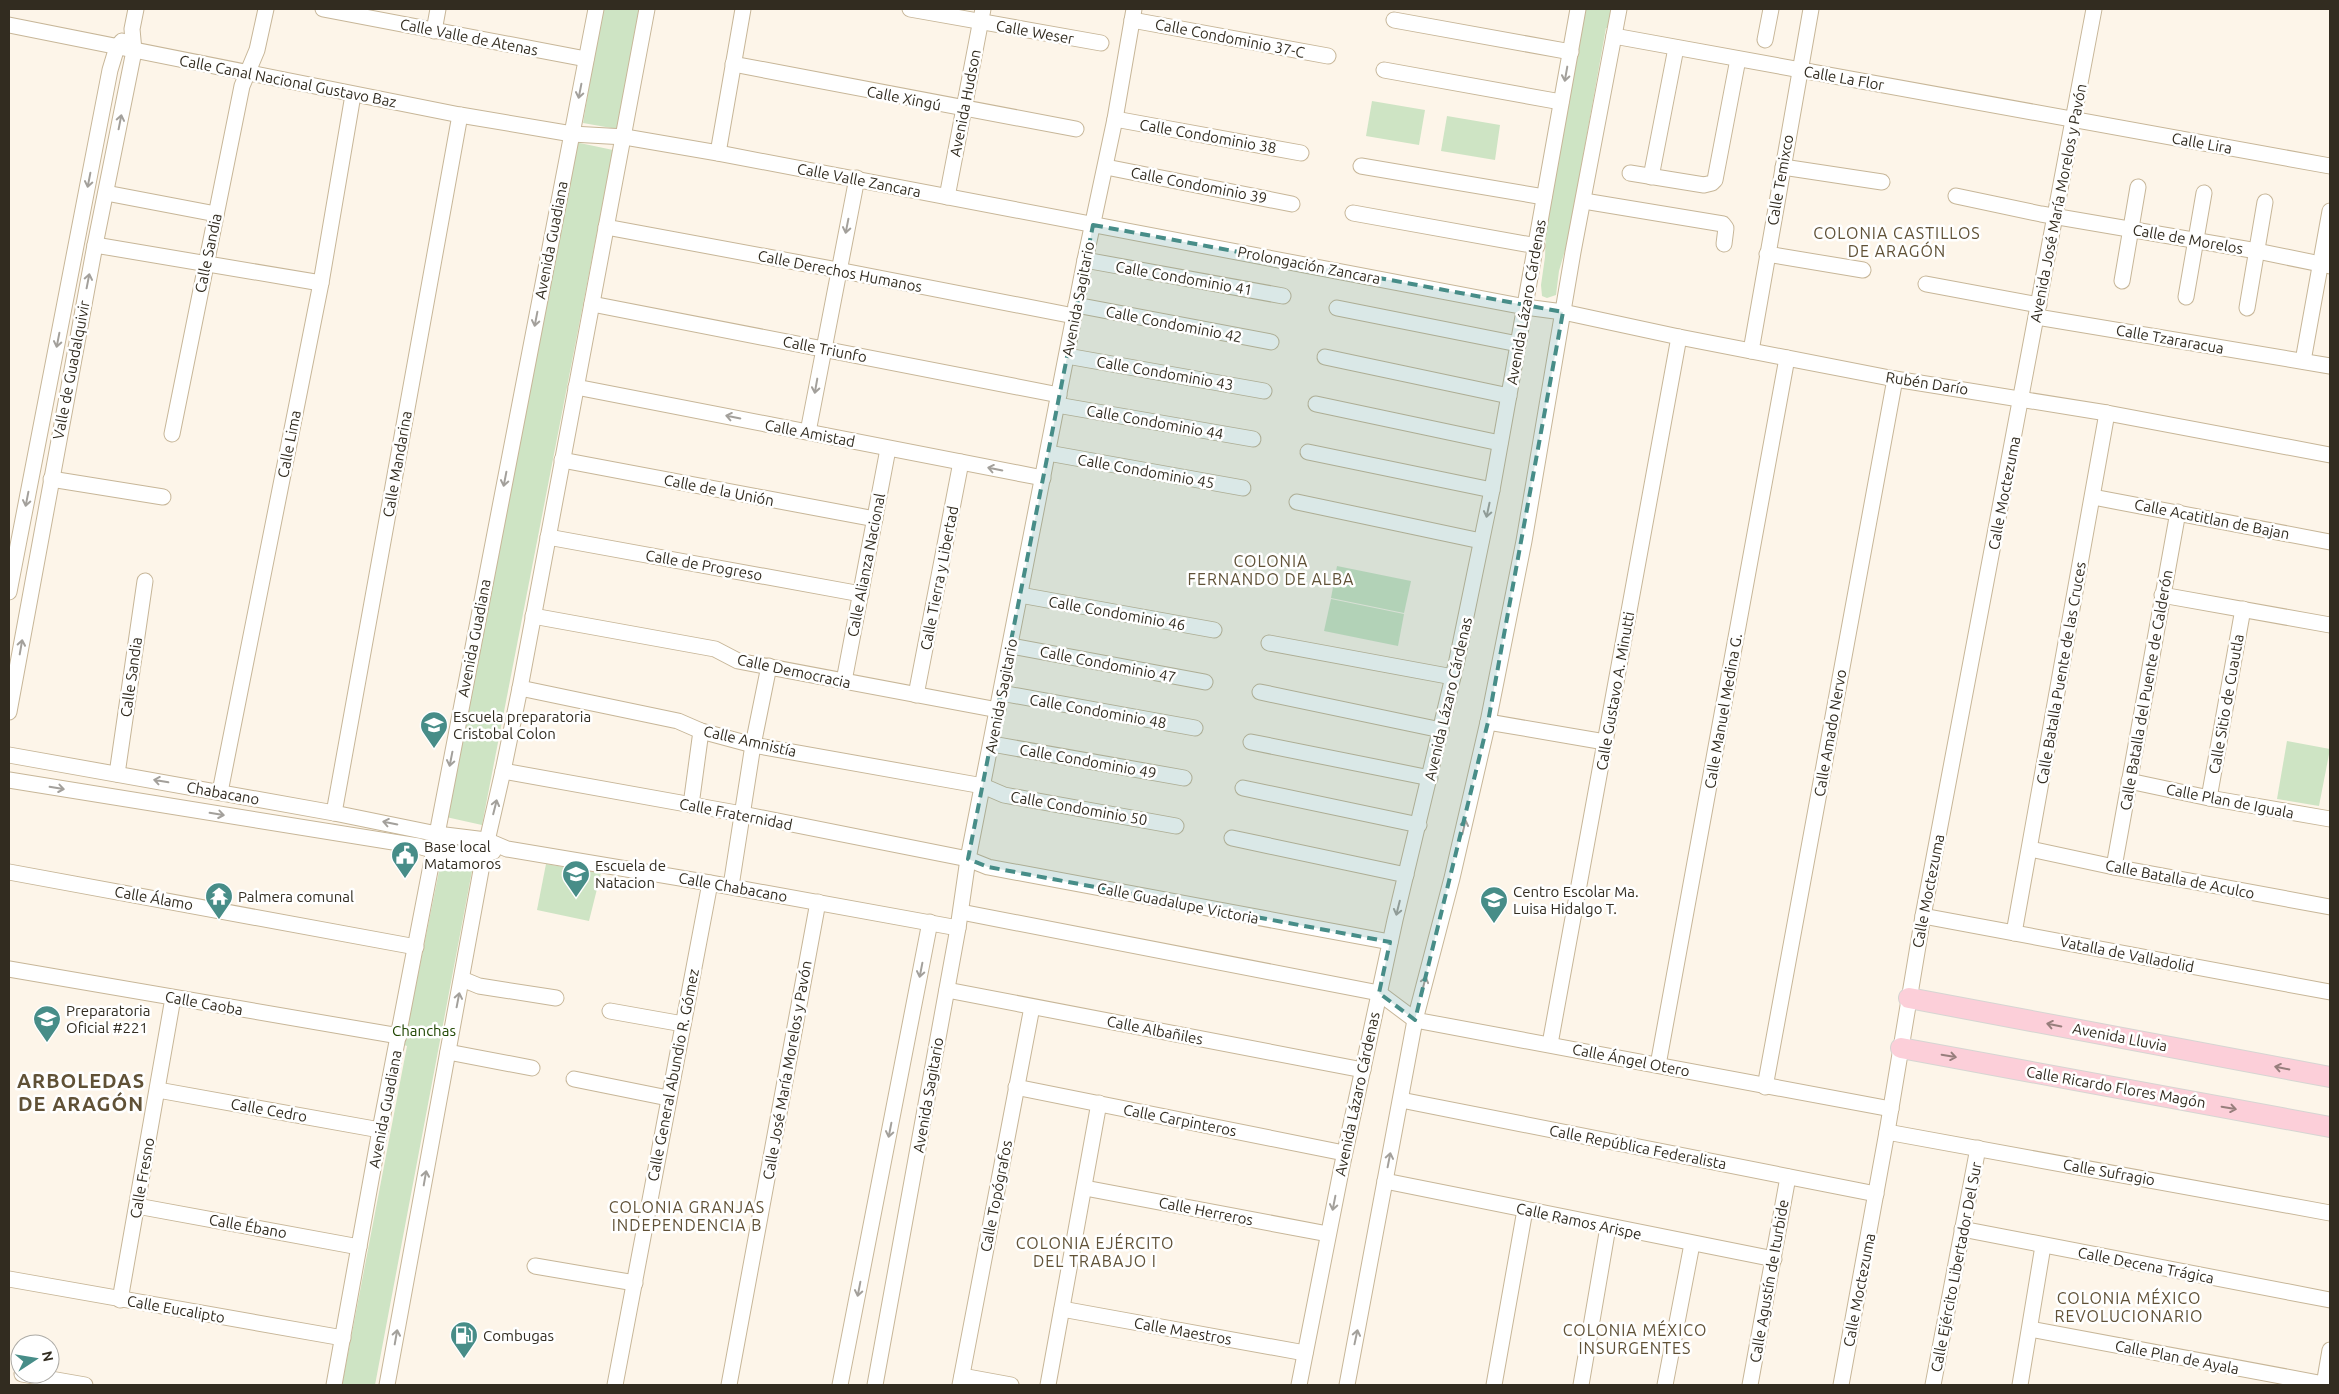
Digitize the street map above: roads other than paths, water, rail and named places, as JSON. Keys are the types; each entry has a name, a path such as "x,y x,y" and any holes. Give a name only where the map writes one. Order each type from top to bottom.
{"main road":[{"name":"Avenida Lluvia","path":"1909,998 2330,1077"},
{"name":"Calle Ricardo Flores Magón","path":"1901,1048 2330,1127"}],"street":[{"name":"Valle de Guadalquivir","path":"9,712 95,245 134,51 132,29 136,9"},
{"name":"Calle Sandia","path":"172,434 242,86 257,50 266,9"},
{"name":"Calle Valle de Atenas","path":"324,9 586,59"},
{"path":"434,31 438,9"},
{"name":"Avenida Guadiana","path":"334,1385 380,1130 596,9"},
{"path":"387,1385 485,847 520,688 606,228 625,137 647,9"},
{"path":"718,153 743,9"},
{"name":"Calle Weser","path":"910,9 982,15 1100,43"},
{"name":"Avenida Lázaro Cárdenas","path":"1299,1385 1344,1153 1390,942 1453,677 1492,490 1578,9"},
{"path":"1347,1385 1415,1020 1452,878 1488,722 1524,541 1563,312 1620,9"},
{"path":"1765,40 1771,9"},
{"name":"Calle Temixco","path":"1751,351 1811,9"},
{"name":"Avenida José María Morelos y Pavón","path":"2022,398 2094,9"},
{"name":"Calle Condominio 37-C","path":"1133,14 1328,56"},
{"name":"Avenida Sagitario","path":"875,1385 961,912 968,859 992,744 1085,260 1106,167 1133,14"},
{"name":"Avenida Hudson","path":"947,197 982,15"},
{"path":"1394,20 1570,52"},
{"name":"Calle Canal Nacional Gustavo Baz","path":"9,25 353,95 572,134"},
{"name":"Valle de Guadalquivir","path":"9,592 110,70 117,47 132,29"},
{"name":"Calle La Flor","path":"1614,36 2074,120"},
{"path":"1651,176 1676,48"},
{"path":"1630,173 1704,185 1712,183 1716,175 1738,59"},
{"name":"Calle Xingú","path":"733,64 964,109 985,111 1076,128"},
{"path":"1384,70 1561,102"},
{"name":"Calle Lima","path":"220,792 321,283 353,95"},
{"name":"Calle Mandarina","path":"334,813 460,115"},
{"name":"Calle Condominio 38","path":"1115,119 1301,153"},
{"name":"Calle Lira","path":"2074,120 2330,166"},
{"name":"Calle Valle Zancara","path":"572,134 625,137 718,153 1093,225"},
{"path":"1361,166 1544,198"},
{"path":"1783,166 1882,182"},
{"name":"Calle Condominio 39","path":"1106,167 1292,204"},
{"path":"808,432 822,349 856,178"},
{"path":"2122,282 2138,187"},
{"path":"106,193 216,214"},
{"path":"2186,297 2204,193"},
{"name":"Calle de Morelos","path":"1956,196 2056,216 2257,250 2325,265"},
{"path":"1584,200 1723,224 1726,230 1724,244"},
{"path":"2247,308 2266,202"},
{"path":"2303,361 2325,265 2330,212"},
{"path":"1353,213 1537,246"},
{"name":"Prolongación Zancara","path":"1093,225 1525,307"},
{"name":"Calle Derechos Humanos","path":"606,228 1075,311"},
{"path":"95,245 206,262 321,283"},
{"path":"1767,254 1863,270"},
{"name":"Calle Condominio 41","path":"1085,260 1283,296"},
{"name":"Calle Tzararacua","path":"1926,284 2038,311 2330,366"},
{"name":"Calle Triunfo","path":"592,304 822,349 1058,400"},
{"name":"Rubén Darío","path":"1525,307 1563,312 1679,337 1895,379 2022,398 2330,455"},
{"path":"1337,308 1518,344"},
{"name":"Calle Condominio 42","path":"1075,311 1272,342"},
{"name":"Calle Gustavo A. Minutti","path":"1550,1044 1679,337"},
{"name":"Calle Condominio 43","path":"1067,356 1264,391"},
{"path":"1325,357 1509,396"},
{"name":"Calle Manuel Medina G.","path":"1658,1065 1787,358"},
{"name":"Calle Amado Nervo","path":"1765,1087 1895,379"},
{"name":"Calle Amistad","path":"576,387 1043,478"},
{"name":"Calle Moctezuma","path":"1841,1385 1887,1132 1923,916 2022,398"},
{"name":"Calle Condominio 44","path":"1058,400 1253,439"},
{"path":"1316,404 1500,444"},
{"name":"Calle Batalla Puente de las Cruces","path":"2014,933 2107,413"},
{"name":"Calle Alianza Nacional","path":"844,681 888,449"},
{"path":"1308,452 1492,490"},
{"name":"Calle Condominio 45","path":"1048,453 1243,488"},
{"name":"Calle de la Unión","path":"562,460 875,518"},
{"name":"Calle Tierra y Libertad","path":"916,694 961,462"},
{"path":"51,479 162,497"},
{"name":"Calle Acatitlan de Bajan","path":"2093,497 2330,542"},
{"path":"1297,502 1481,541"},
{"name":"Calle Batalla del Puente de Calderón","path":"2114,867 2178,512"},
{"name":"Calle de Progreso","path":"548,537 861,594"},
{"name":"Calle Sandia","path":"117,774 145,581"},
{"name":"Calle Condominio 46","path":"1020,595 1214,630"},
{"path":"2162,595 2330,625"},
{"name":"Calle Sitio de Cuautla","path":"2209,798 2243,609"},
{"name":"Calle Democracia","path":"533,616 716,649 738,661 998,710"},
{"path":"1270,643 1453,677"},
{"name":"Calle Condominio 47","path":"1011,646 1205,682"},
{"path":"730,886 768,666"},
{"name":"Calle Amnistía","path":"520,688 678,721 702,731 753,745 983,786"},
{"path":"1260,692 1440,730"},
{"name":"Calle Condominio 48","path":"1001,693 1195,728"},
{"path":"1488,722 1605,742"},
{"path":"691,805 702,731"},
{"path":"1251,742 1430,778"},
{"name":"Calle Condominio 49","path":"992,744 1184,778"},
{"name":"Chabacano","path":"9,755 334,813 437,834"},
{"name":"Calle Fraternidad","path":"503,771 742,814 968,859"},
{"name":"Chabacano","path":"9,780 418,846 434,851"},
{"name":"Calle Plan de Iguala","path":"2129,781 2209,798 2330,819"},
{"name":"Calle Condominio 50","path":"983,786 1004,796 1176,826"},
{"path":"1243,788 1418,825"},
{"name":"Calle Chabacano","path":"437,834 485,847"},
{"path":"1232,838 1406,875"},
{"name":"Calle Chabacano","path":"434,851 485,847 507,848 710,882 958,928"},
{"name":"Calle Batalla de Aculco","path":"2030,849 2114,867 2330,907"},
{"name":"Calle Guadalupe Victoria","path":"968,859 977,864 1008,871 1390,942"},
{"name":"Calle Álamo","path":"9,872 416,947"},
{"name":"Calle General Abundio R. Gómez","path":"615,1385 710,882"},
{"name":"Calle José María Morelos y Pavón","path":"729,1385 818,902"},
{"path":"961,912 1379,993"},
{"name":"Vatalla de Valladolid","path":"1923,916 2330,992"},
{"name":"Avenida Sagitario","path":"840,1385 930,922"},
{"name":"Calle Caoba","path":"9,969 399,1036"},
{"path":"462,979 479,986 556,998"},
{"name":"Calle Albañiles","path":"947,990 1363,1070"},
{"name":"Calle Ángel Otero","path":"1379,993 1415,1020 1550,1044 1765,1087 1891,1109"},
{"name":"Calle Fresno","path":"120,1300 173,998"},
{"name":"Calle Topógrafos","path":"961,1381 1032,1007"},
{"path":"610,1011 683,1024"},
{"path":"448,1052 532,1068"},
{"path":"574,1079 668,1098"},
{"name":"Calle Carpinteros","path":"1016,1088 1344,1153"},
{"name":"Calle Cedro","path":"158,1090 380,1130"},
{"name":"Calle República Federalista","path":"1400,1100 1876,1194"},
{"path":"1048,1385 1099,1103"},
{"name":"Calle Sufragio","path":"1887,1132 2330,1212"},
{"name":"Calle Ejército Libertador Del Sur","path":"1933,1385 1978,1148"},
{"name":"Calle Agustín de Iturbide","path":"1750,1385 1788,1177"},
{"name":"Calle Ramos Arispe","path":"1385,1181 1608,1228 1774,1259"},
{"name":"Calle Herreros","path":"1085,1188 1328,1234"},
{"name":"Calle Ébano","path":"137,1206 359,1247"},
{"path":"1494,1385 1525,1210"},
{"path":"1581,1385 1608,1228"},
{"name":"Calle Decena Trágica","path":"1962,1229 2330,1300"},
{"path":"1665,1385 1692,1244"},
{"path":"2020,1385 2043,1246"},
{"path":"535,1266 635,1283"},
{"name":"Calle Eucalipto","path":"9,1278 120,1300 343,1338"},
{"name":"Calle Maestros","path":"1062,1309 1305,1353"},
{"name":"Calle Plan de Ayala","path":"2030,1329 2324,1385"},
{"path":"2324,1385 2330,1350"},
{"path":"60,1381 86,1385"},
{"path":"961,1381 1012,1385"}],"place":[{"name":"Escuela preparatoria Cristobal Colon","path":"434,749"},
{"name":"Base local Matamoros","path":"405,879"},
{"name":"Escuela de Natacion","path":"576,898"},
{"name":"Palmera comunal","path":"219,920"},
{"name":"Centro Escolar Ma. Luisa Hidalgo T.","path":"1494,924"},
{"name":"Preparatoria Oficial #221","path":"47,1043"},
{"name":"Combugas","path":"464,1359"}],"district":[{"name":"COLONIA CASTILLOS DE ARAGÓN","path":"1897,242"},
{"name":"COLONIA FERNANDO DE ALBA","path":"1271,570"},
{"name":"ARBOLEDAS DE ARAGÓN","path":"81,1092"},
{"name":"COLONIA GRANJAS INDEPENDENCIA B","path":"687,1216"},
{"name":"COLONIA EJÉRCITO DEL TRABAJO I","path":"1095,1252"},
{"name":"COLONIA MÉXICO REVOLUCIONARIO","path":"2129,1307"},
{"name":"COLONIA MÉXICO INSURGENTES","path":"1635,1339"}],"park label":[{"name":"Chanchas","path":"424,1030"}]}
